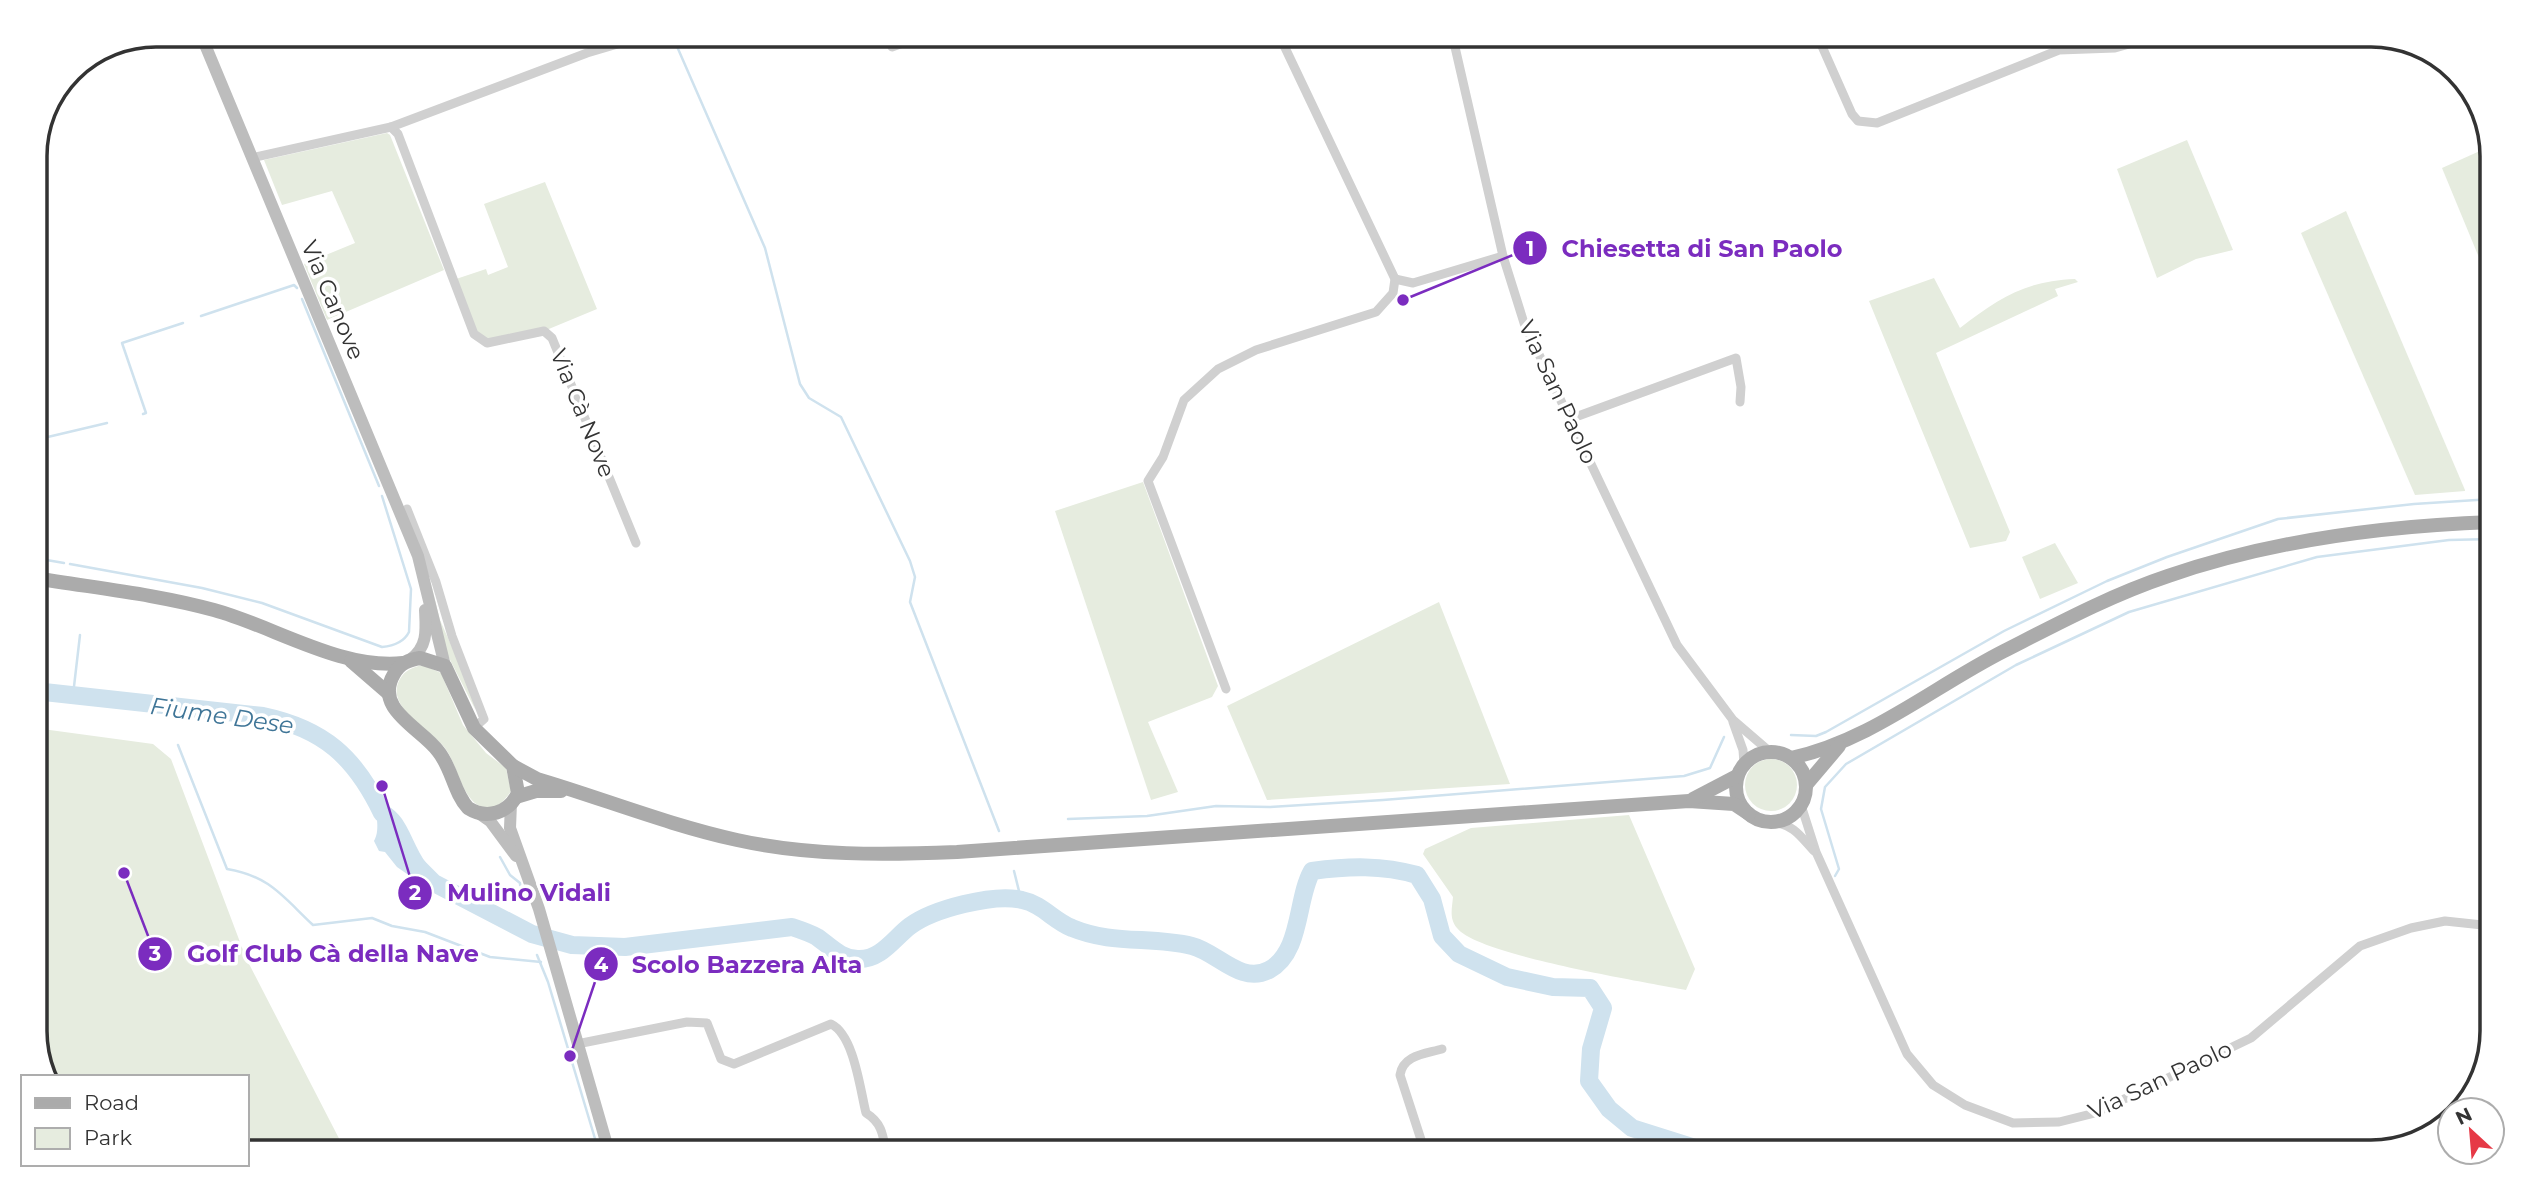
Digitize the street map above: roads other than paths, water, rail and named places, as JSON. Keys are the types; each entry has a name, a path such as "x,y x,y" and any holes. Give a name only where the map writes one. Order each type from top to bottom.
{"main road":[{"path":"1791,758 1840,745 2003,651 2078,614 2166,576 2216,561 2313,539 2437,524 2480,522"},
{"path":"47,580 212,609 347,658 407,661 429,659 445,666 474,728 523,774 590,794 654,818 740,841 801,849 890,853 1689,802 1734,804 1748,814 1774,822 1785,819 1801,805 1806,785 1840,745"},
{"path":"347,658 388,693 396,711 439,751 452,773 462,802 480,814 499,813 513,800 536,791 590,794"},
{"path":"388,693 392,677 407,661"},
{"path":"1689,802 1741,770 1751,757 1769,751 1791,758 1799,765 1806,785"},
{"path":"513,766 518,782 513,800"},
{"path":"1741,770 1737,797 1748,814"}],"street":[{"name":"Via Canove","path":"206,47 418,556 445,666"},
{"path":"251,158 391,127 607,47"},
{"path":"1226,689 1148,481 1163,457 1184,400 1218,369 1256,350 1376,312 1393,293 1395,279 1285,47"},
{"name":"Via San Paolo","path":"1457,47 1503,256 1524,323 1677,645 1692,669 1733,720 1769,751"},
{"path":"1821,47 1852,114 1858,121 1878,123 2059,50 2119,47"},
{"name":"Via Cà Nove","path":"391,127 398,134 474,334 487,344 544,331 552,338 636,543"},
{"path":"1395,279 1413,283 1503,256"},
{"path":"1570,419 1736,358 1741,387 1740,402"},
{"path":"407,509 436,582 452,636 479,700 484,719 474,728"},
{"name":"Via Canove","path":"407,661 419,653 426,637 425,582"},
{"name":"Via San Paolo","path":"1733,720 1743,750 1741,770"},
{"path":"513,800 510,828 539,909 605,1140"},
{"name":"Via San Paolo","path":"1801,805 1816,852 1907,1054 1933,1085 1965,1105 2013,1123 2059,1122 2095,1113 2251,1038 2360,946 2412,928 2445,921 2480,925"},
{"path":"480,814 495,827 528,874"},
{"name":"Via San Paolo","path":"1774,822 1788,824 1816,852"},
{"path":"577,1044 687,1023 708,1023 721,1059 734,1064 831,1024 839,1027 847,1039 866,1113 874,1118 883,1130 884,1140"},
{"path":"1421,1140 1400,1075 1402,1065 1409,1059 1442,1049"}],"water":[{"path":"376,792 402,819 423,859 433,871 423,885 397,867 385,852 379,851 374,841 377,818 370,796"}],"waterway":[{"path":"677,47 765,248 800,384 809,398 841,417 910,561 915,577 910,602 999,831"},
{"path":"201,316 294,285 297,288"},
{"path":"302,299 379,486"},
{"path":"143,414 146,413 122,343 183,323"},
{"path":"47,437 107,423"},
{"path":"70,564 202,588 262,603 382,647 390,646 401,641 409,632 411,589 382,496"},
{"path":"1791,735 1816,736 1826,732 2004,631 2107,581 2167,557 2278,519 2480,500"},
{"path":"1835,876 1839,869 1821,809 1825,787 1846,764 2016,665 2129,612 2317,557 2449,540 2480,539"},
{"path":"47,560 64,563"},
{"path":"73,695 80,635"},
{"name":"Fiume Dese","path":"47,692 263,716 285,722 320,738 349,761 372,793 382,813"},
{"path":"1068,819 1147,816 1216,806 1270,807 1383,800 1684,776 1710,768 1724,737"},
{"path":"178,745 227,869 265,882 313,925 372,918 392,926 425,932 490,957 541,962"},
{"path":"500,857 510,875 520,883 521,897"},
{"name":"Fiume Dese","path":"414,863 434,883 532,934 572,945 625,947 792,927 817,937 846,957 858,959 874,956 910,926 933,914 964,904 1010,898 1029,902 1066,925 1087,933 1117,939 1162,941 1192,946 1239,971 1259,974 1280,962 1287,951 1312,871 1365,867 1391,869 1417,875 1432,899 1442,936 1459,954 1507,977 1553,987 1590,988 1603,1008 1591,1049 1589,1081 1609,1109 1632,1128 1670,1140"},
{"path":"1014,871 1021,899"},
{"path":"537,955 548,982 595,1140"}],"place":[{"name":"Chiesetta di San Paolo","path":"1403,300"},
{"name":"Mulino Vidali","path":"382,786"},
{"name":"Golf Club Cà della Nave","path":"124,873"},
{"name":"Scolo Bazzera Alta","path":"570,1056"}]}
